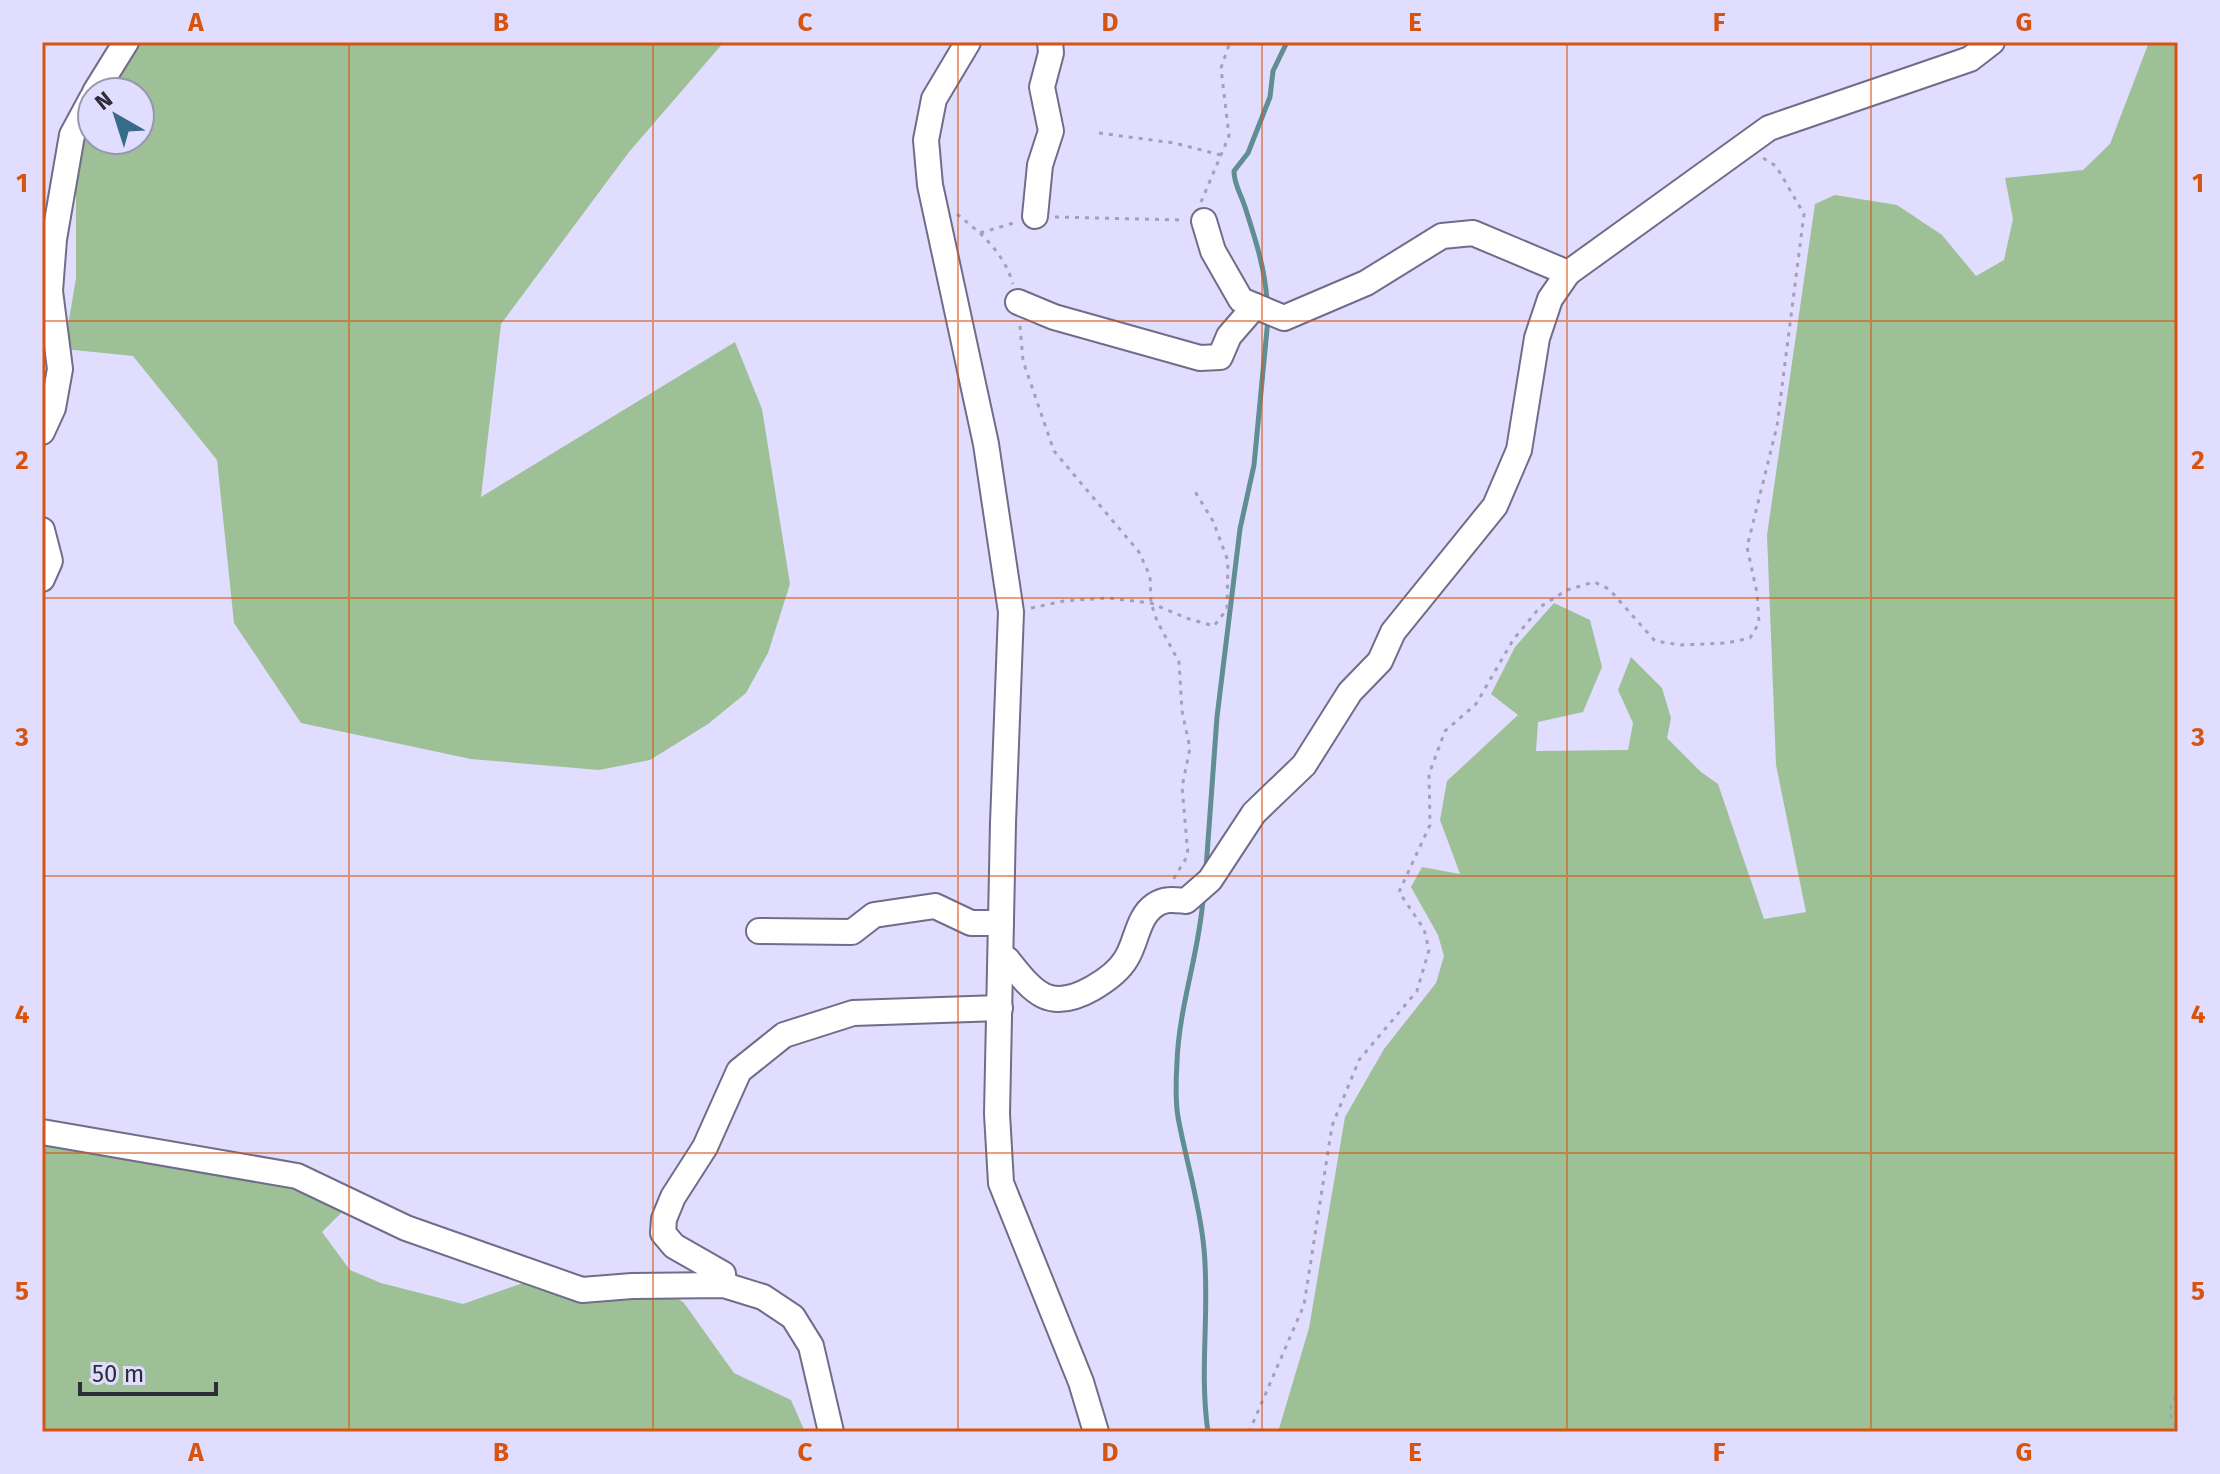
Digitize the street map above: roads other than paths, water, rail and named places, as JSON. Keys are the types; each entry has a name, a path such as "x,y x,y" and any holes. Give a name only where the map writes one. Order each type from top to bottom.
{"street":[{"path":"105,76 126,42"},
{"path":"968,42 934,99 926,140 930,185 986,444 1011,612 997,1114 1001,1183 1081,1382 1096,1432"},
{"path":"1035,216 1040,165 1051,131 1042,87 1051,53 1050,42"},
{"path":"1001,958 1007,959 1032,990 1051,1000 1074,999 1105,981 1126,961 1144,917 1156,904 1170,899 1186,901 1210,880 1254,813 1304,765 1350,692 1380,661 1393,632 1495,506 1519,450 1537,338 1550,299 1568,273 1769,128 1970,59 1992,42"},
{"path":"42,432 53,408 60,369 50,291 54,239 72,135 76,128"},
{"path":"1204,221 1213,251 1241,300 1284,318 1366,283 1442,236 1473,233 1568,273"},
{"path":"1018,302 1054,317 1200,358 1220,357 1229,336 1255,306"},
{"path":"42,530 50,561 42,579"},
{"path":"759,931 852,932 874,915 935,906 971,923 1001,923"},
{"path":"724,1285 723,1274 674,1246 663,1233 664,1219 673,1197 705,1147 739,1071 784,1035 853,1013 1000,1008"},
{"path":"42,1132 297,1176 406,1228 582,1290 724,1285 763,1297 793,1317 811,1346 831,1432"}],"waterway":[{"path":"1267,301 1259,253 1234,171 1248,153 1270,97 1273,71 1287,42"},
{"path":"1206,869 1217,717 1240,529 1254,465 1268,319"},
{"path":"1203,899 1181,1021 1176,1089 1178,1117 1204,1249 1204,1386 1208,1432"}]}
